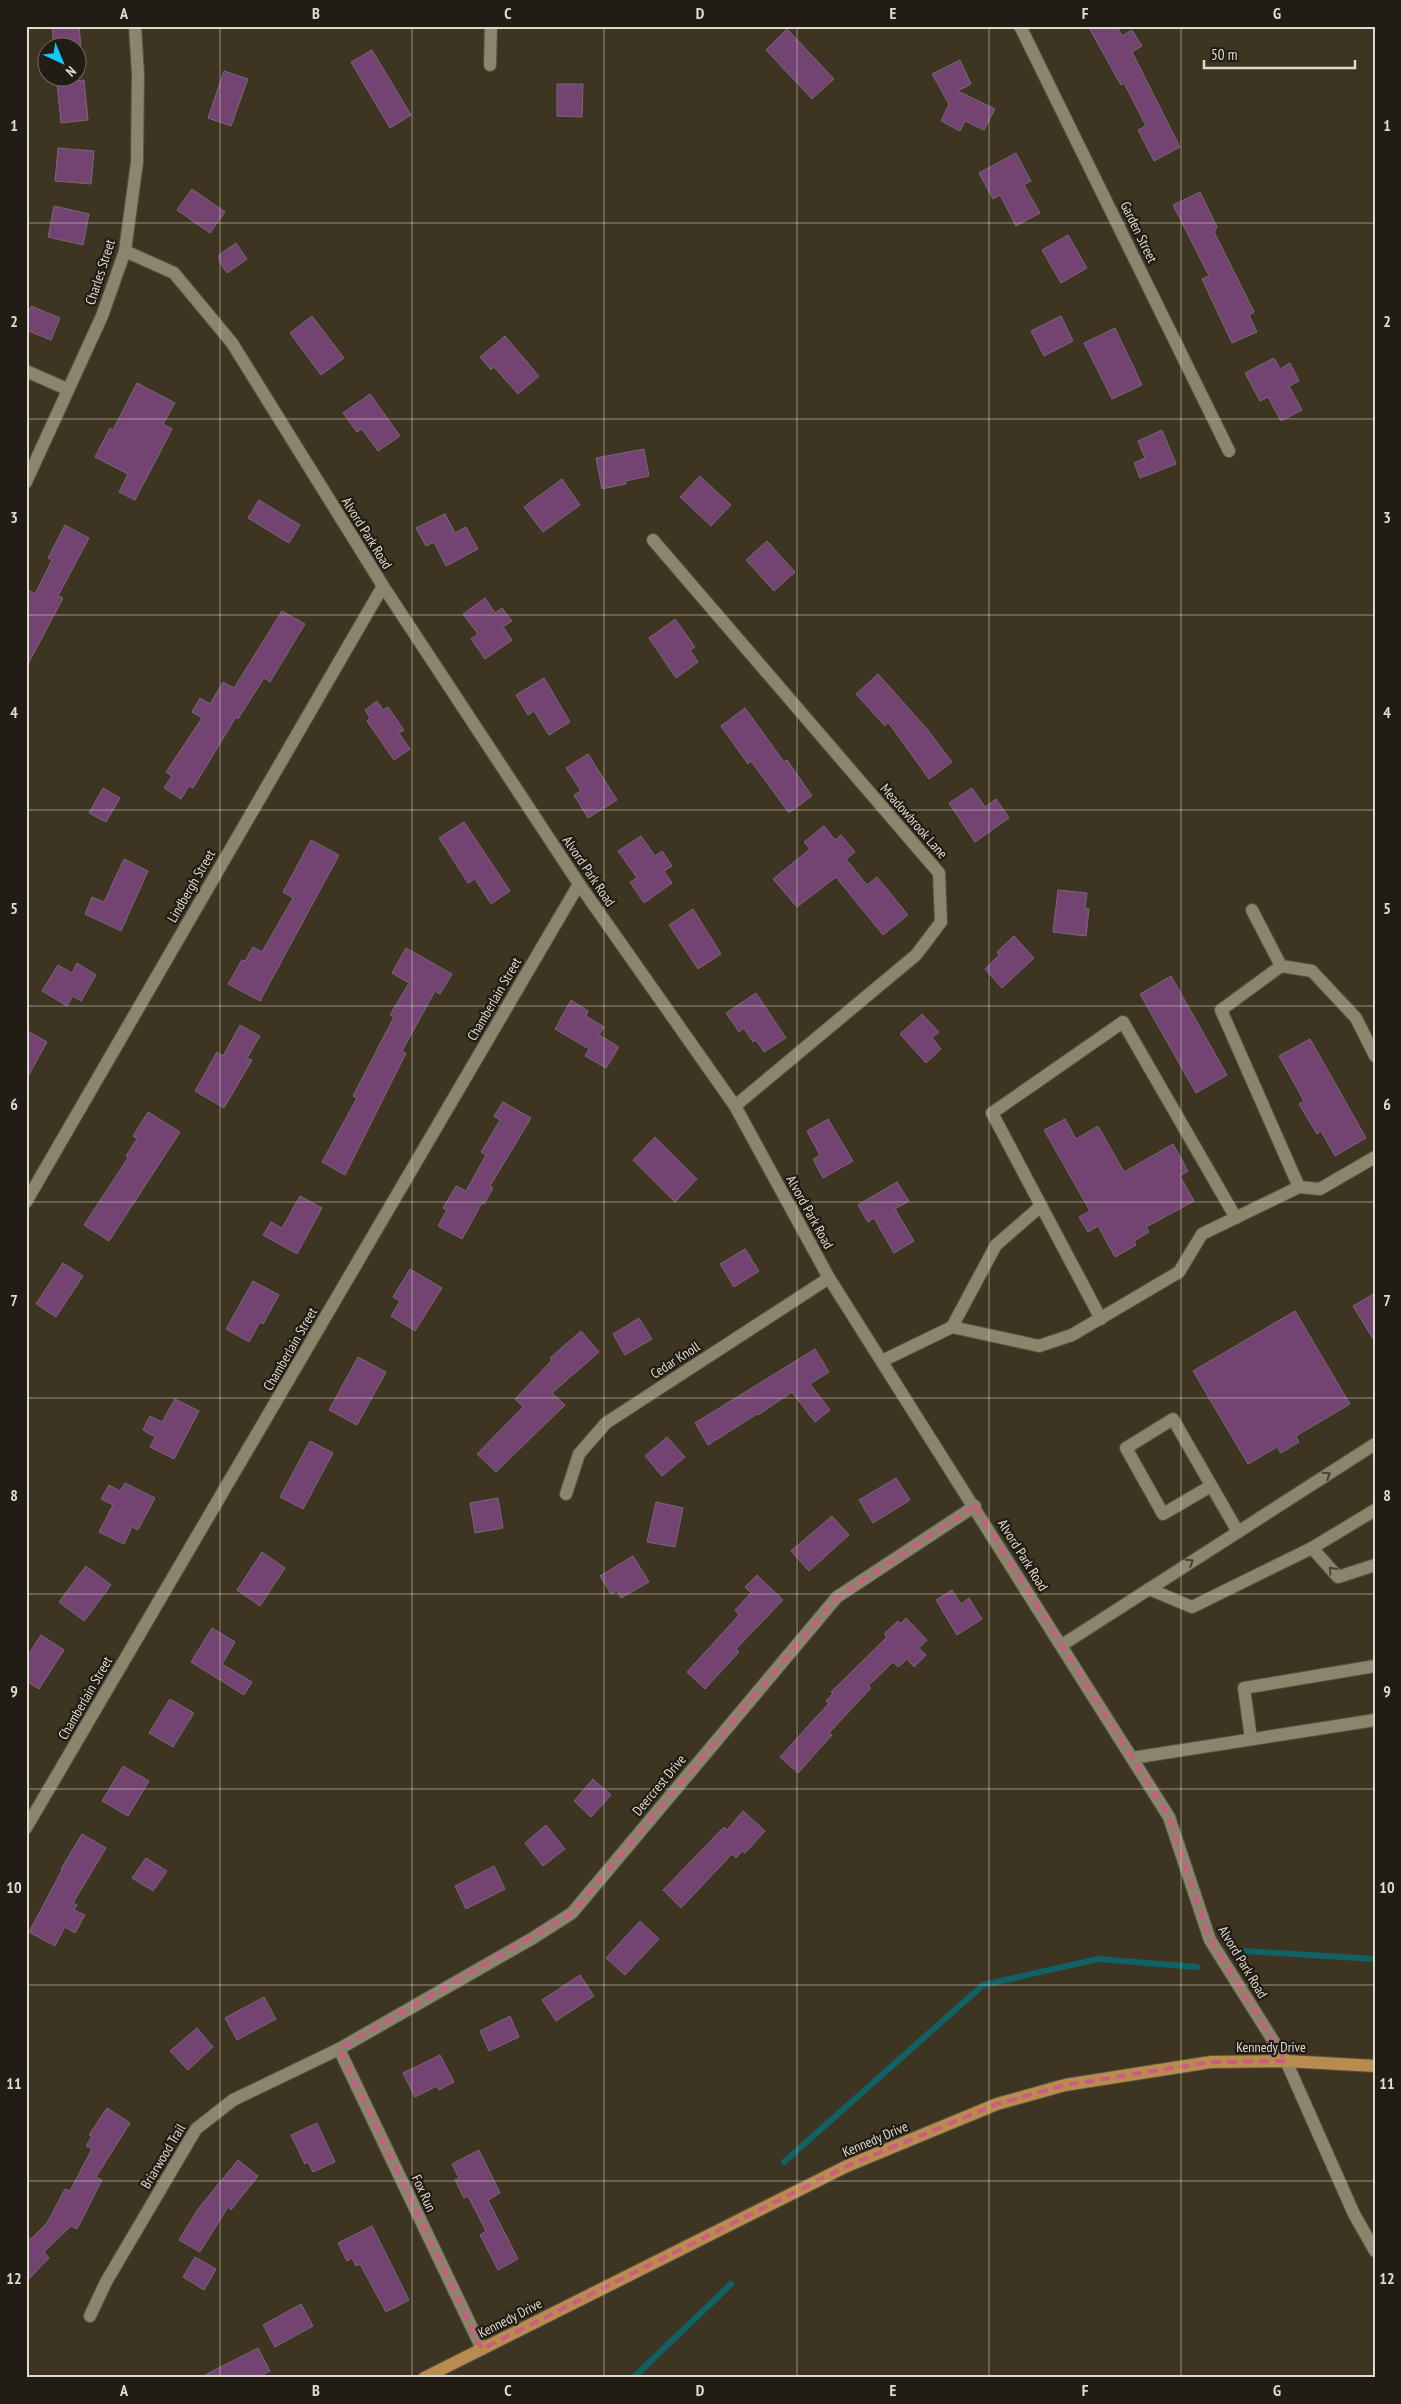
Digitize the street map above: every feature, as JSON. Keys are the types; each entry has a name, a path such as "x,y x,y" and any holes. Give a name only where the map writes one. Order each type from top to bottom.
{"main road":[{"name":"Kennedy Drive","path":"424,2378 847,2166 997,2104 1065,2085 1137,2072 1211,2062 1286,2061 1375,2066"}],"street":[{"name":"Charles Street","path":"26,482 102,316 125,251 137,162 138,74 135,26"},
{"path":"490,66 491,26"},
{"name":"Garden Street","path":"1020,26 1230,451"},
{"name":"Alvord Park Road","path":"125,251 174,273 232,343 383,586 578,884 735,1106 829,1278 975,1506 1169,1817 1210,1940 1286,2061 1354,2214 1375,2251"},
{"path":"26,370 67,389"},
{"name":"Meadowbrook Lane","path":"653,540 939,874 941,922 916,955 735,1106"},
{"name":"Lindbergh Street","path":"26,1202 383,586"},
{"name":"Chamberlain Street","path":"26,1828 578,884"},
{"path":"1252,910 1282,966"},
{"path":"1299,1187 1221,1010 1282,966 1312,971 1356,1018 1375,1056"},
{"path":"1101,1319 992,1113 1122,1022 1236,1218"},
{"path":"952,1327 1040,1346 1072,1335 1179,1272 1202,1234 1299,1187 1320,1189 1375,1157"},
{"path":"882,1361 952,1327 996,1245 1041,1206"},
{"name":"Cedar Knoll","path":"566,1494 579,1454 606,1423 829,1278"},
{"path":"1211,1486 1163,1514 1126,1448 1173,1419 1238,1532"},
{"path":"1062,1645 1375,1444"},
{"name":"Deercrest Drive","path":"339,2049 533,1938 572,1913 837,1597 975,1506"},
{"path":"1149,1589 1192,1606 1312,1548 1375,1510"},
{"path":"1312,1548 1338,1578 1375,1565"},
{"path":"1251,1740 1244,1688 1375,1666"},
{"path":"1132,1758 1375,1720"},
{"name":"Briarwood Trail","path":"90,2316 106,2282 196,2129 233,2100 339,2049"},
{"name":"Fox Run","path":"339,2049 482,2349"}],"highlighted area":[{"path":"975,1506 1169,1817 1210,1940 1286,2061 1211,2062 1065,2085 997,2104 847,2166 482,2349 339,2049 572,1913 837,1597"}],"building":[{"path":"52,26 79,26 80,38 53,38"},
{"path":"1088,26 1117,26 1122,36 1132,30 1142,46 1132,52 1180,147 1154,161 1138,130 1146,126 1124,83 1121,85"},
{"path":"787,29 834,79 812,99 766,50"},
{"path":"372,50 411,115 390,128 351,62"},
{"path":"960,60 971,84 958,91 995,109 984,130 965,121 960,131 941,121 949,104 932,74"},
{"path":"224,71 248,79 231,126 208,118"},
{"path":"557,84 583,84 582,117 557,116"},
{"path":"58,88 85,88 88,120 61,123"},
{"path":"58,148 94,151 91,184 55,181"},
{"path":"1016,153 1031,181 1024,185 1040,213 1016,226 1000,195 993,199 979,173"},
{"path":"192,189 225,212 210,233 177,210"},
{"path":"1200,192 1217,227 1214,232 1254,312 1249,315 1257,332 1232,343 1202,279 1209,276 1173,205"},
{"path":"54,206 89,214 83,245 48,237"},
{"path":"1068,235 1087,268 1061,283 1042,250"},
{"path":"236,243 247,259 227,273 219,261 219,255"},
{"path":"31,306 60,318 51,340 26,330 26,318"},
{"path":"312,316 344,358 321,375 290,333"},
{"path":"1061,316 1073,341 1044,356 1031,331"},
{"path":"1115,328 1142,385 1112,399 1084,343"},
{"path":"505,336 539,376 518,394 494,367 491,370 480,357"},
{"path":"1274,358 1280,369 1290,363 1299,381 1289,386 1302,410 1281,421 1268,397 1260,401 1245,373"},
{"path":"137,383 175,403 163,424 172,429 135,500 119,492 128,474 95,457 110,428 113,430"},
{"path":"370,394 400,436 378,451 362,429 357,432 343,413"},
{"path":"1162,430 1176,464 1140,478 1134,463 1145,458 1138,441"},
{"path":"644,449 649,476 625,481 626,484 602,489 596,458"},
{"path":"700,476 731,505 711,526 680,497"},
{"path":"562,479 580,505 543,532 524,507"},
{"path":"259,500 300,525 289,543 248,518"},
{"path":"445,514 455,533 466,527 478,549 446,566 434,542 426,546 416,528"},
{"path":"65,525 89,538 58,596 63,598 26,668 26,589 35,594 52,560 48,558"},
{"path":"767,541 795,572 774,591 746,560"},
{"path":"485,598 495,613 502,608 512,621 503,627 512,640 485,659 471,639 478,634 463,614"},
{"path":"282,611 305,624 270,682 264,678 238,719 236,717 193,788 189,786 181,799 164,788 172,776 166,772 202,718 192,712 200,698 210,704 223,682 234,688"},
{"path":"675,619 695,647 690,650 698,662 676,678 649,638"},
{"path":"878,674 927,729 952,762 929,779 888,722 885,726 856,694"},
{"path":"544,678 570,722 549,735 534,711 528,715 516,695"},
{"path":"377,701 383,710 388,707 404,730 399,733 410,749 394,760 367,721 370,718 365,710"},
{"path":"745,708 784,762 787,760 812,796 789,813 751,761 748,764 721,726"},
{"path":"588,754 617,800 588,818 574,795 581,791 566,768"},
{"path":"103,788 120,798 106,822 89,813"},
{"path":"972,788 985,807 996,799 1009,818 975,842 949,803"},
{"path":"464,822 510,891 491,904 475,879 468,883 439,838"},
{"path":"824,826 835,840 841,835 855,852 846,859 867,885 877,877 908,915 883,935 836,877 797,907 773,879 810,849 804,842"},
{"path":"641,836 655,856 662,851 672,866 664,871 672,883 644,903 630,882 637,878 618,851"},
{"path":"311,840 339,855 260,1001 228,984 242,960 245,961 253,947 262,952 293,898 283,892"},
{"path":"124,859 148,871 121,931 85,914 92,897 104,902"},
{"path":"1058,890 1087,893 1085,908 1089,909 1086,936 1053,932"},
{"path":"693,909 721,954 698,969 669,925"},
{"path":"1014,936 1034,958 1002,988 985,969 999,955 997,952"},
{"path":"406,948 452,974 440,994 435,991 402,1051 406,1053 345,1175 322,1162 357,1098 353,1096 394,1017 390,1015 409,983 392,973"},
{"path":"77,963 96,975 81,1001 73,996 67,1006 42,991 58,965 72,973"},
{"path":"1171,976 1227,1075 1196,1093 1140,994"},
{"path":"756,993 786,1038 764,1052 756,1040 753,1042 744,1028 739,1032 726,1013"},
{"path":"571,1000 588,1011 586,1016 604,1027 599,1035 619,1047 606,1068 585,1056 589,1049 555,1029"},
{"path":"922,1014 939,1032 932,1038 941,1049 926,1063 900,1034"},
{"path":"240,1025 260,1036 247,1058 252,1060 224,1108 195,1091 217,1052 223,1056"},
{"path":"26,1030 47,1042 26,1080"},
{"path":"1310,1039 1366,1138 1335,1156 1321,1131 1317,1134 1299,1104 1304,1101 1279,1056"},
{"path":"503,1102 531,1118 490,1186 493,1188 484,1204 482,1203 462,1239 438,1226 447,1210 443,1208 456,1186 466,1191 486,1155 481,1152 500,1120 494,1116"},
{"path":"148,1112 180,1132 109,1241 84,1225 128,1158 126,1156 137,1139 133,1136"},
{"path":"828,1119 853,1161 823,1178 813,1159 820,1155 807,1131"},
{"path":"1065,1119 1076,1139 1098,1126 1124,1172 1173,1144 1188,1171 1180,1176 1194,1201 1146,1227 1149,1232 1134,1241 1136,1245 1115,1257 1098,1226 1088,1232 1079,1217 1090,1211 1044,1130"},
{"path":"655,1137 697,1179 675,1202 633,1160"},
{"path":"897,1182 909,1201 895,1209 914,1241 894,1253 874,1218 868,1222 858,1205"},
{"path":"300,1196 322,1208 297,1254 263,1235 271,1222 282,1228"},
{"path":"745,1249 759,1271 734,1287 720,1264"},
{"path":"63,1263 83,1276 56,1317 36,1304"},
{"path":"410,1269 442,1288 415,1331 391,1316 400,1301 393,1297"},
{"path":"253,1281 279,1295 263,1324 260,1322 249,1342 226,1329"},
{"path":"1375,1293 1375,1342 1353,1306"},
{"path":"1295,1311 1350,1404 1296,1436 1299,1442 1281,1453 1277,1447 1248,1464 1193,1371"},
{"path":"639,1318 652,1339 625,1355 613,1334"},
{"path":"581,1331 599,1352 552,1393 565,1405 496,1472 477,1454 523,1407 515,1399 552,1360 550,1358"},
{"path":"815,1349 829,1372 810,1384 830,1410 815,1422 792,1392 708,1445 695,1423"},
{"path":"358,1357 386,1372 357,1425 329,1410"},
{"path":"175,1399 199,1411 174,1459 150,1447 155,1437 143,1430 150,1416 162,1422"},
{"path":"667,1437 685,1457 662,1476 645,1456"},
{"path":"310,1441 333,1453 303,1509 280,1497"},
{"path":"896,1478 910,1500 873,1523 859,1500"},
{"path":"125,1483 155,1498 138,1530 132,1527 124,1544 99,1532 113,1505 101,1499 109,1485 120,1491"},
{"path":"498,1498 503,1528 475,1533 470,1503"},
{"path":"656,1502 683,1508 675,1547 647,1542"},
{"path":"832,1516 849,1535 809,1571 791,1551"},
{"path":"262,1552 285,1568 260,1606 237,1590"},
{"path":"633,1556 649,1582 621,1598 617,1591 611,1594 600,1576"},
{"path":"86,1566 111,1585 84,1621 59,1602"},
{"path":"757,1575 783,1600 736,1649 739,1652 705,1689 687,1672 739,1615 735,1610 751,1593 745,1587"},
{"path":"952,1590 961,1604 969,1598 982,1619 957,1635 936,1600"},
{"path":"906,1618 927,1640 919,1648 926,1655 914,1667 907,1659 898,1667 893,1662 868,1686 871,1688 829,1733 832,1735 798,1773 780,1757 829,1703 826,1701 833,1693 831,1692 887,1637 884,1634 898,1621 900,1624"},
{"path":"212,1628 235,1642 222,1664 252,1682 244,1695 191,1662"},
{"path":"41,1635 64,1650 39,1689 26,1681 26,1658"},
{"path":"170,1699 194,1713 173,1747 149,1733"},
{"path":"123,1766 149,1781 128,1816 102,1801"},
{"path":"593,1779 611,1795 591,1817 574,1801"},
{"path":"743,1811 765,1831 745,1853 742,1851 736,1858 732,1854 681,1908 663,1890 724,1827 727,1830"},
{"path":"546,1825 565,1849 543,1866 525,1843"},
{"path":"82,1834 106,1848 73,1903 77,1905 74,1910 85,1915 75,1933 65,1927 55,1946 29,1932 61,1869"},
{"path":"146,1858 167,1871 153,1891 132,1878"},
{"path":"494,1866 505,1889 466,1909 455,1886"},
{"path":"640,1921 659,1939 625,1975 606,1958"},
{"path":"580,1975 594,1996 556,2021 542,2000"},
{"path":"264,1997 276,2019 237,2040 225,2018"},
{"path":"510,2016 519,2037 489,2051 480,2031"},
{"path":"197,2028 213,2047 188,2070 170,2051"},
{"path":"440,2055 454,2082 439,2090 437,2086 415,2097 403,2073"},
{"path":"107,2108 130,2123 96,2177 102,2180 77,2229 71,2226 44,2252 49,2258 26,2282 26,2235 31,2239 47,2223 65,2189 70,2191 92,2149 86,2146 92,2136 89,2135"},
{"path":"317,2123 335,2162 313,2172 308,2162 305,2164 291,2135"},
{"path":"479,2150 500,2193 488,2200 518,2259 498,2270 480,2235 486,2231 468,2196 464,2198 455,2180 459,2178 452,2164"},
{"path":"238,2160 258,2176 231,2210 228,2207 200,2252 179,2240 198,2209"},
{"path":"372,2226 409,2300 386,2312 360,2264 356,2266 352,2258 347,2261 338,2243"},
{"path":"195,2257 216,2269 204,2290 183,2277"},
{"path":"301,2304 313,2326 275,2347 263,2325"},
{"path":"258,2348 270,2371 258,2378 199,2378"}],"waterway":[{"path":"1245,1951 1375,1959"},
{"path":"784,2162 983,1985 1098,1959 1197,1967"},
{"path":"633,2378 731,2284"}]}
